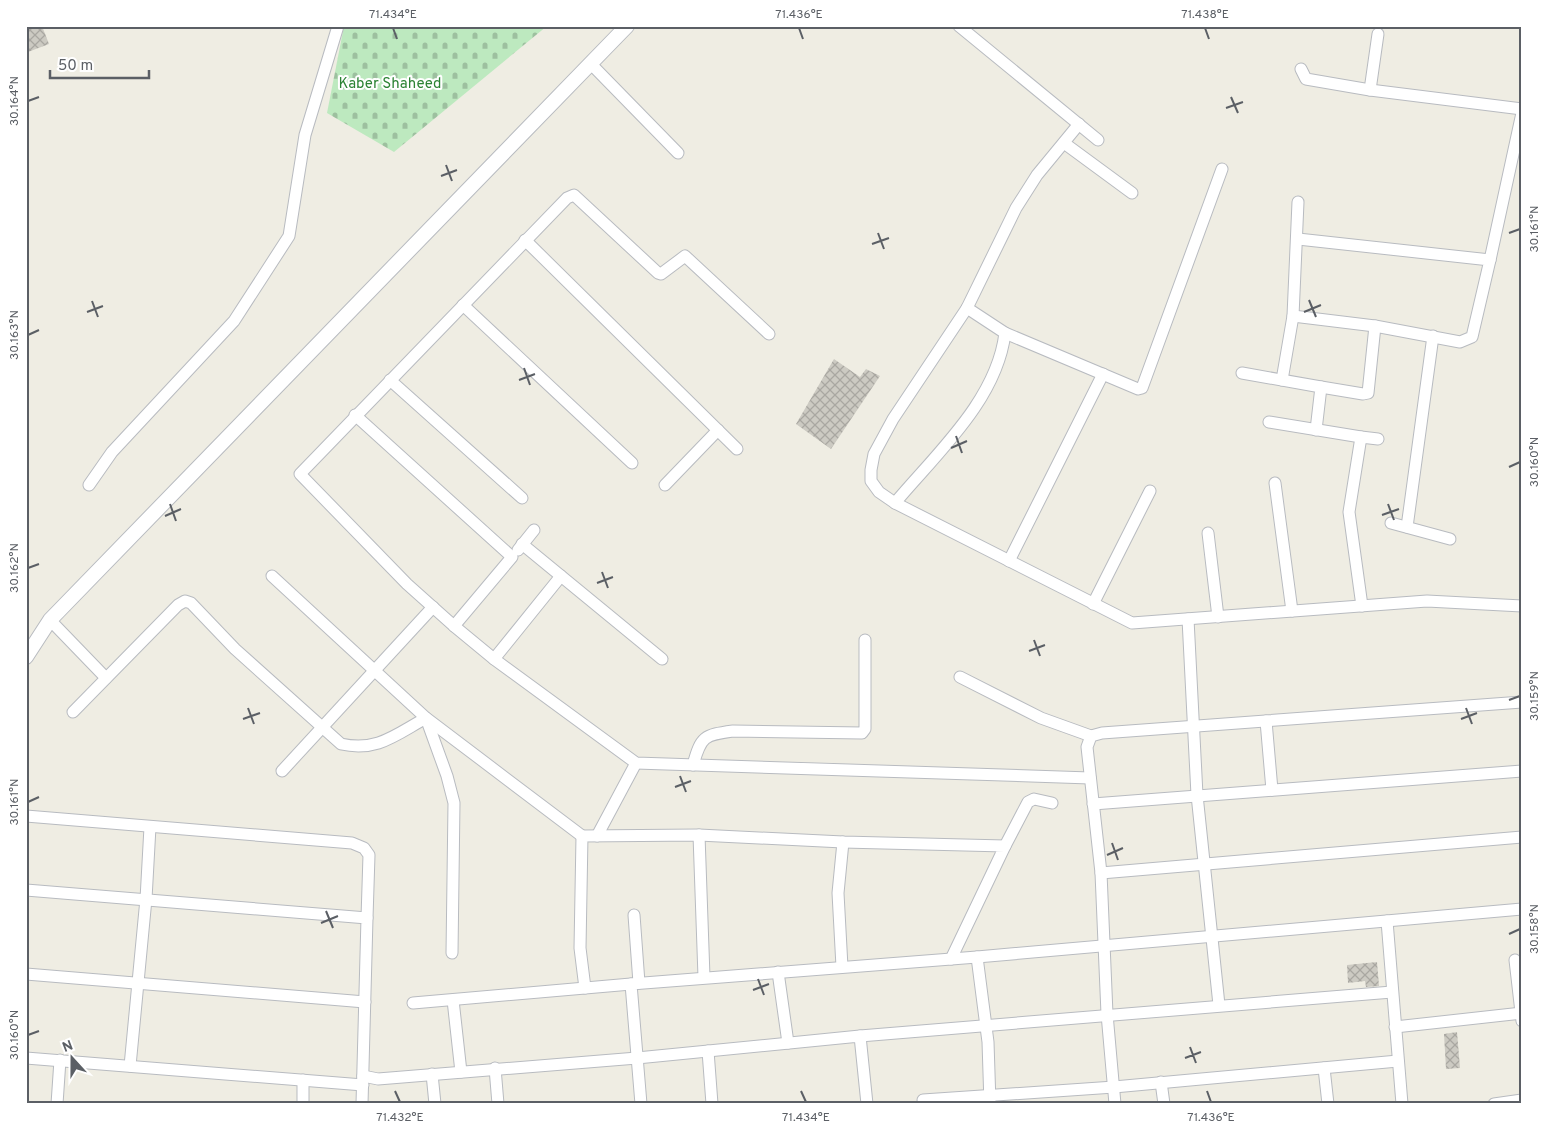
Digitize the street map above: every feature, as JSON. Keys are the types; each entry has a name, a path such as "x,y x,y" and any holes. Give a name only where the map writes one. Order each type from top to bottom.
{"street":[{"path":"89,486 112,452 234,321 289,236 305,135 338,26"},
{"path":"26,657 50,620 627,26"},
{"path":"960,26 1098,140"},
{"path":"1370,90 1378,34"},
{"path":"591,64 678,153"},
{"path":"1301,69 1306,79 1370,90 1522,108"},
{"path":"1293,316 1375,326 1460,342 1472,337 1522,113"},
{"path":"1079,124 1037,175 1016,208 967,308 893,419 874,454 871,481 879,492 895,504 1132,624 1428,601 1522,606"},
{"path":"1064,143 1132,193"},
{"path":"967,308 1005,333 1138,389 1142,388 1222,170"},
{"path":"769,334 685,256 662,274 658,273 574,195 566,198 300,474 407,584 454,626 494,659 636,763 1090,778"},
{"path":"1282,380 1293,316 1298,239 1298,202"},
{"path":"1298,239 1490,260"},
{"path":"525,240 737,448"},
{"path":"463,305 632,463"},
{"path":"1242,373 1364,394 1368,393 1375,326"},
{"path":"895,504 972,409 989,384 1000,358 1005,333"},
{"path":"1407,527 1433,336"},
{"path":"1009,562 1103,374"},
{"path":"390,380 522,498"},
{"path":"1316,430 1321,387"},
{"path":"355,415 512,557"},
{"path":"1268,422 1378,439"},
{"path":"665,485 718,430"},
{"path":"1361,437 1348,512 1362,606"},
{"path":"1275,483 1292,611"},
{"path":"1093,604 1150,491"},
{"path":"1391,523 1450,539"},
{"path":"454,626 534,530"},
{"path":"1208,533 1218,617"},
{"path":"522,544 662,659"},
{"path":"272,576 426,718 582,836 698,835 843,842 1005,846"},
{"path":"494,659 561,576"},
{"path":"73,712 184,601 191,602 235,648 341,744 359,748 380,743 426,718"},
{"path":"282,771 433,607"},
{"path":"1188,619 1202,864 1212,936 1218,1005"},
{"path":"50,620 106,678"},
{"path":"693,765 699,744 706,736 715,733 733,731 862,733 864,729 865,640"},
{"path":"960,677 1041,718 1091,736 1522,702"},
{"path":"426,718 447,776 454,803 452,953"},
{"path":"1266,721 1272,790"},
{"path":"1091,736 1087,748 1101,873 1107,1014 1115,1104"},
{"path":"597,836 636,763"},
{"path":"1093,804 1522,771"},
{"path":"951,959 1028,802 1034,799 1052,803"},
{"path":"26,816 352,843 364,848 370,855 362,1104"},
{"path":"130,1066 146,900 150,827"},
{"path":"698,835 704,978"},
{"path":"582,836 580,948 585,988"},
{"path":"1101,873 1522,837"},
{"path":"842,967 838,892 843,842"},
{"path":"26,890 367,918"},
{"path":"413,1003 635,983 977,957 1522,909"},
{"path":"634,916 637,1058 640,1104"},
{"path":"1387,921 1402,1104"},
{"path":"977,957 986,1026 990,1100"},
{"path":"1395,1027 1521,1016 1515,960"},
{"path":"778,972 788,1043"},
{"path":"26,974 365,1002"},
{"path":"26,1058 303,1080 363,1080 637,1058 1107,1014 1392,992"},
{"path":"453,1000 461,1072"},
{"path":"860,1036 867,1104"},
{"path":"708,1051 712,1104"},
{"path":"58,1104 60,1060"},
{"path":"923,1100 990,1100 1162,1082 1398,1061"},
{"path":"495,1068 498,1104"},
{"path":"1324,1068 1328,1104"},
{"path":"432,1074 435,1104"},
{"path":"303,1080 303,1104"},
{"path":"1162,1082 1164,1104"},
{"path":"1494,1104 1522,1100"}],"green space":[{"name":"Kaber Shaheed","path":"344,26 547,26 394,152 327,113"}],"building":[{"path":"26,26 42,26 49,44 28,52"},
{"path":"834,359 860,377 866,369 880,376 831,449 796,424"},
{"path":"1377,962 1379,986 1366,987 1365,981 1348,983 1347,965"},
{"path":"1457,1032 1460,1068 1446,1069 1444,1034"}]}
